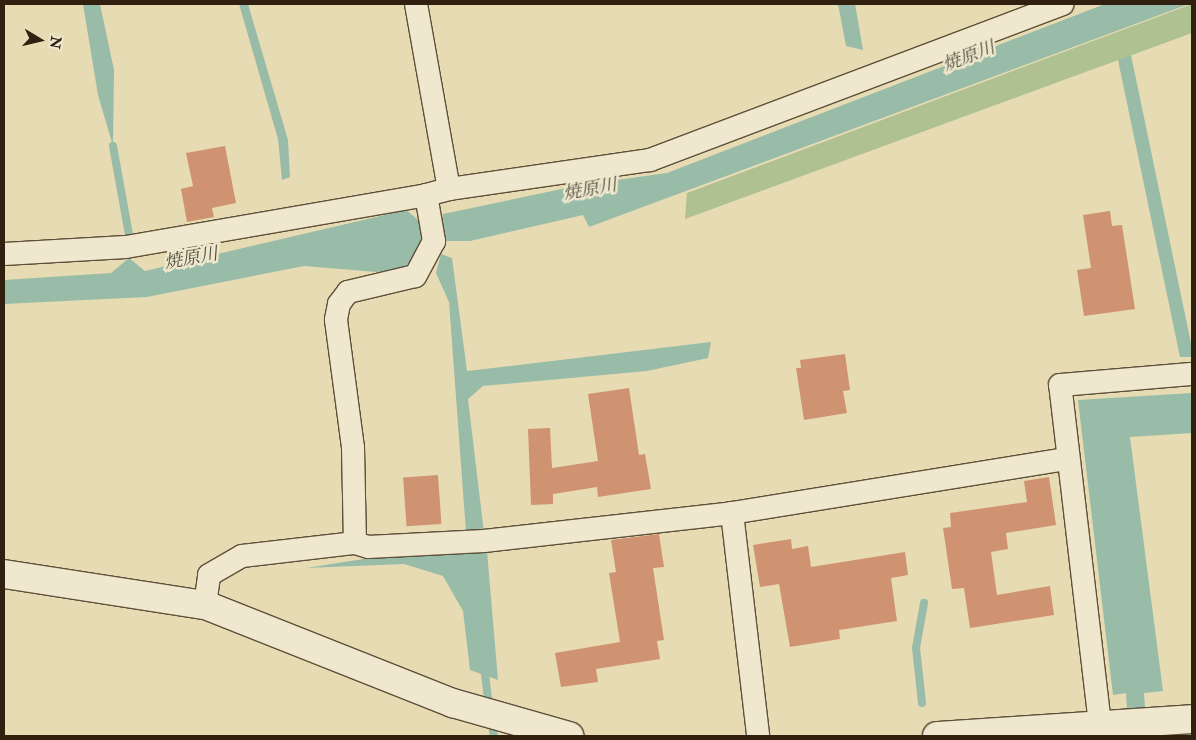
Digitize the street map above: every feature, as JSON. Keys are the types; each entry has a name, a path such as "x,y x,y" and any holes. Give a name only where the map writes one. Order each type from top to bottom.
{"street":[{"path":"416,4 449,189"},
{"path":"4,254 126,247 426,195 449,189 650,160 1063,4"},
{"path":"355,543 354,448 336,320 339,304 348,292 415,276 434,240 432,218 426,195"},
{"path":"1100,724 1067,459 1060,385 1192,374"},
{"path":"205,605 209,575 242,556 355,543 368,547 476,542 732,513 1067,459"},
{"path":"732,513 758,736"},
{"path":"4,574 205,605 476,710 569,736"},
{"path":"937,736 1100,724 1184,725"}],"shaded area":[{"path":"1192,4 1192,33 685,219 687,193"}],"water":[{"path":"83,4 100,4 114,70 113,146 98,95"},
{"path":"239,4 248,4 288,140 290,177 282,180 278,139"},
{"path":"838,4 855,4 863,50 846,46"},
{"name":"焼原川","path":"1105,4 1189,4 589,227 583,215 470,241 445,241 444,237 414,256 403,269 377,272 304,266 147,297 4,304 4,280 111,273 129,258 145,271 406,210 422,223 442,222 443,214 581,185 667,173"},
{"path":"1131,55 1192,348 1192,357 1180,357 1118,60"},
{"path":"441,254 452,258 467,371 711,342 708,358 647,371 483,386 468,399 484,533 466,532 449,302 436,273"},
{"path":"1192,393 1192,433 1130,437 1163,691 1144,693 1147,736 1129,736 1126,693 1113,695 1078,400"},
{"path":"487,551 498,680 470,670 463,611 443,576 404,564 306,568 389,555"}],"building":[{"path":"225,146 236,203 212,208 214,217 187,222 181,189 193,186 186,153"},
{"path":"1110,211 1112,226 1122,225 1135,309 1084,316 1077,270 1091,268 1083,215"},
{"path":"845,354 850,390 843,391 847,413 804,420 796,368 801,368 800,360"},
{"path":"629,388 639,455 645,454 651,489 598,497 597,487 553,494 553,504 531,505 528,429 550,428 552,468 598,461 588,394"},
{"path":"438,475 441,524 407,526 403,477"},
{"path":"1049,477 1056,525 1006,533 1008,549 991,552 997,595 1050,586 1054,615 970,628 964,588 952,589 943,528 951,527 950,513 1027,502 1024,481"},
{"path":"659,534 664,567 653,568 664,640 657,641 660,659 596,669 598,682 561,687 555,653 620,642 609,573 616,572 611,540"},
{"path":"791,539 792,549 808,546 811,567 905,552 908,575 891,578 897,621 839,630 840,639 790,647 779,584 760,587 753,545"}],"waterway":[{"path":"113,146 129,235"},
{"path":"922,703 916,648 924,603"},
{"path":"484,666 489,707"},
{"path":"491,718 494,736"}]}
